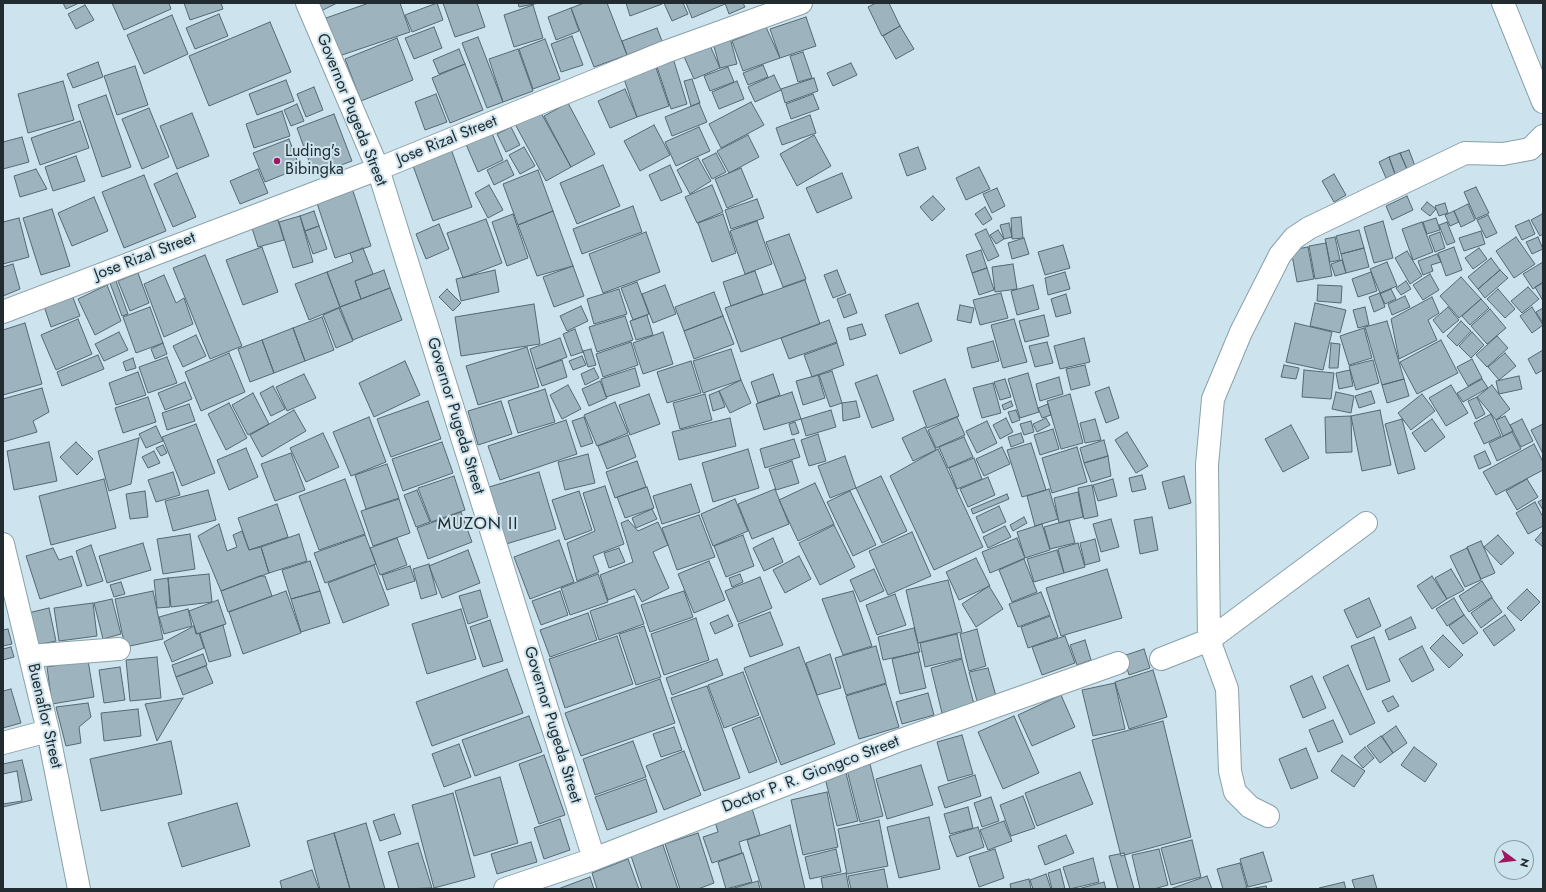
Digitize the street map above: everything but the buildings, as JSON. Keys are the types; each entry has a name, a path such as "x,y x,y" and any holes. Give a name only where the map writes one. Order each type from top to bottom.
{"street":[{"name":"Governor Pugeda Street","path":"307,3 378,169 594,859"},
{"name":"Jose Rizal Street","path":"3,312 378,169 664,52 801,3"},
{"path":"1503,3 1543,102"},
{"path":"1268,816 1250,807 1235,792 1230,771 1227,689 1209,640 1206,465 1213,399 1240,332 1280,255 1294,238 1309,228 1465,153 1503,154 1530,149 1543,136"},
{"path":"1161,659 1209,640 1366,523"},
{"name":"Buenaflor Street","path":"3,544 48,731 80,889"},
{"path":"30,656 119,649"},
{"name":"Doctor P. R. Giongco Street","path":"505,889 553,881 594,859 895,742 1118,663"},
{"path":"3,743 48,731"}],"place":[{"name":"Luding's Bibingka","path":"277,161"}],"district":[{"name":"MUZON II","path":"478,525"}]}
